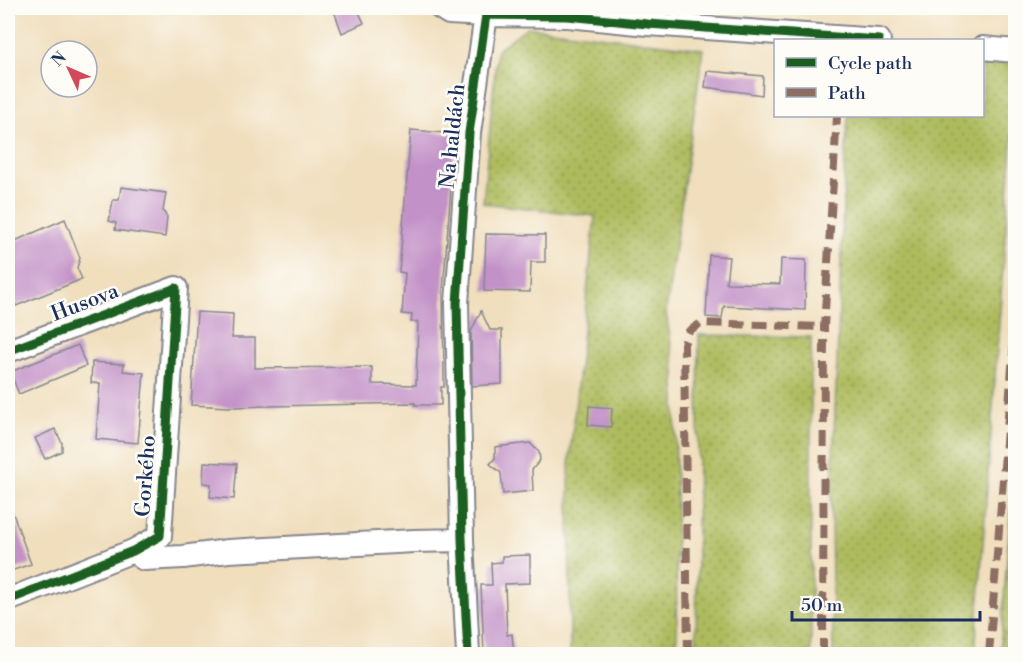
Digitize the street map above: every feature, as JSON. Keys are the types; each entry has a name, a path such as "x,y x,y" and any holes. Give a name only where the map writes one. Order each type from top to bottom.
{"street":[{"path":"441,8 449,13 568,16 865,39"},
{"name":"Na haldách","path":"468,654 462,540 457,303 469,133 486,15"},
{"path":"984,48 1016,51"},
{"name":"Husova","path":"8,351 176,288"},
{"name":"Gorkého","path":"8,600 133,551 160,536 176,288"},
{"path":"133,551 144,560 228,551 462,540"}],"green space":[{"path":"527,27 703,49 666,312 675,370 677,654 570,654 569,465 595,216 483,203 497,50"},
{"path":"984,62 1015,65 1016,88 975,654 833,654 831,512 848,117 984,117"},
{"path":"699,335 811,337 811,654 696,654"},
{"path":"1015,450 1015,654 1000,654"}],"building":[{"path":"333,8 357,8 364,23 342,33"},
{"path":"707,71 763,76 762,95 705,87"},
{"path":"411,130 455,134 443,291 444,387 441,387 441,405 415,405 415,403 228,407 191,405 197,312 233,314 232,338 255,338 255,368 372,367 372,384 416,385 418,322 411,322 412,315 402,314 405,273 399,272"},
{"path":"121,187 166,193 163,211 167,217 165,237 115,230 116,223 109,221 113,200 119,200"},
{"path":"65,219 80,258 77,268 82,279 16,306 8,286 8,244"},
{"path":"486,234 545,235 545,262 531,262 530,292 484,291"},
{"path":"709,255 729,257 726,283 780,284 781,259 806,260 805,310 724,306 722,318 706,317"},
{"path":"481,311 490,330 502,330 502,384 472,386 471,332"},
{"path":"78,345 86,366 19,394 10,372"},
{"path":"92,362 124,364 123,371 144,373 138,443 96,439 100,383 91,383"},
{"path":"589,406 612,408 611,427 588,425"},
{"path":"55,429 62,443 62,451 45,459 35,438"},
{"path":"530,443 539,452 540,460 532,470 533,491 503,494 501,473 490,464 495,458 495,447"},
{"path":"204,462 237,464 234,499 210,497 211,484 203,483"},
{"path":"10,505 31,564 8,572 8,506"},
{"path":"530,555 530,583 505,584 507,635 512,634 514,654 484,654 481,585 492,585 491,563 502,562 502,556"}],"marked path":[{"path":"823,654 824,327 837,117"},
{"path":"989,654 1016,317"},
{"path":"688,654 684,344 689,331 701,323 824,327"}],"cycle path":[{"path":"468,654 462,540 457,303 469,133 486,15 568,16 865,39"},
{"path":"8,351 176,288 160,536 133,551 8,600"}]}
